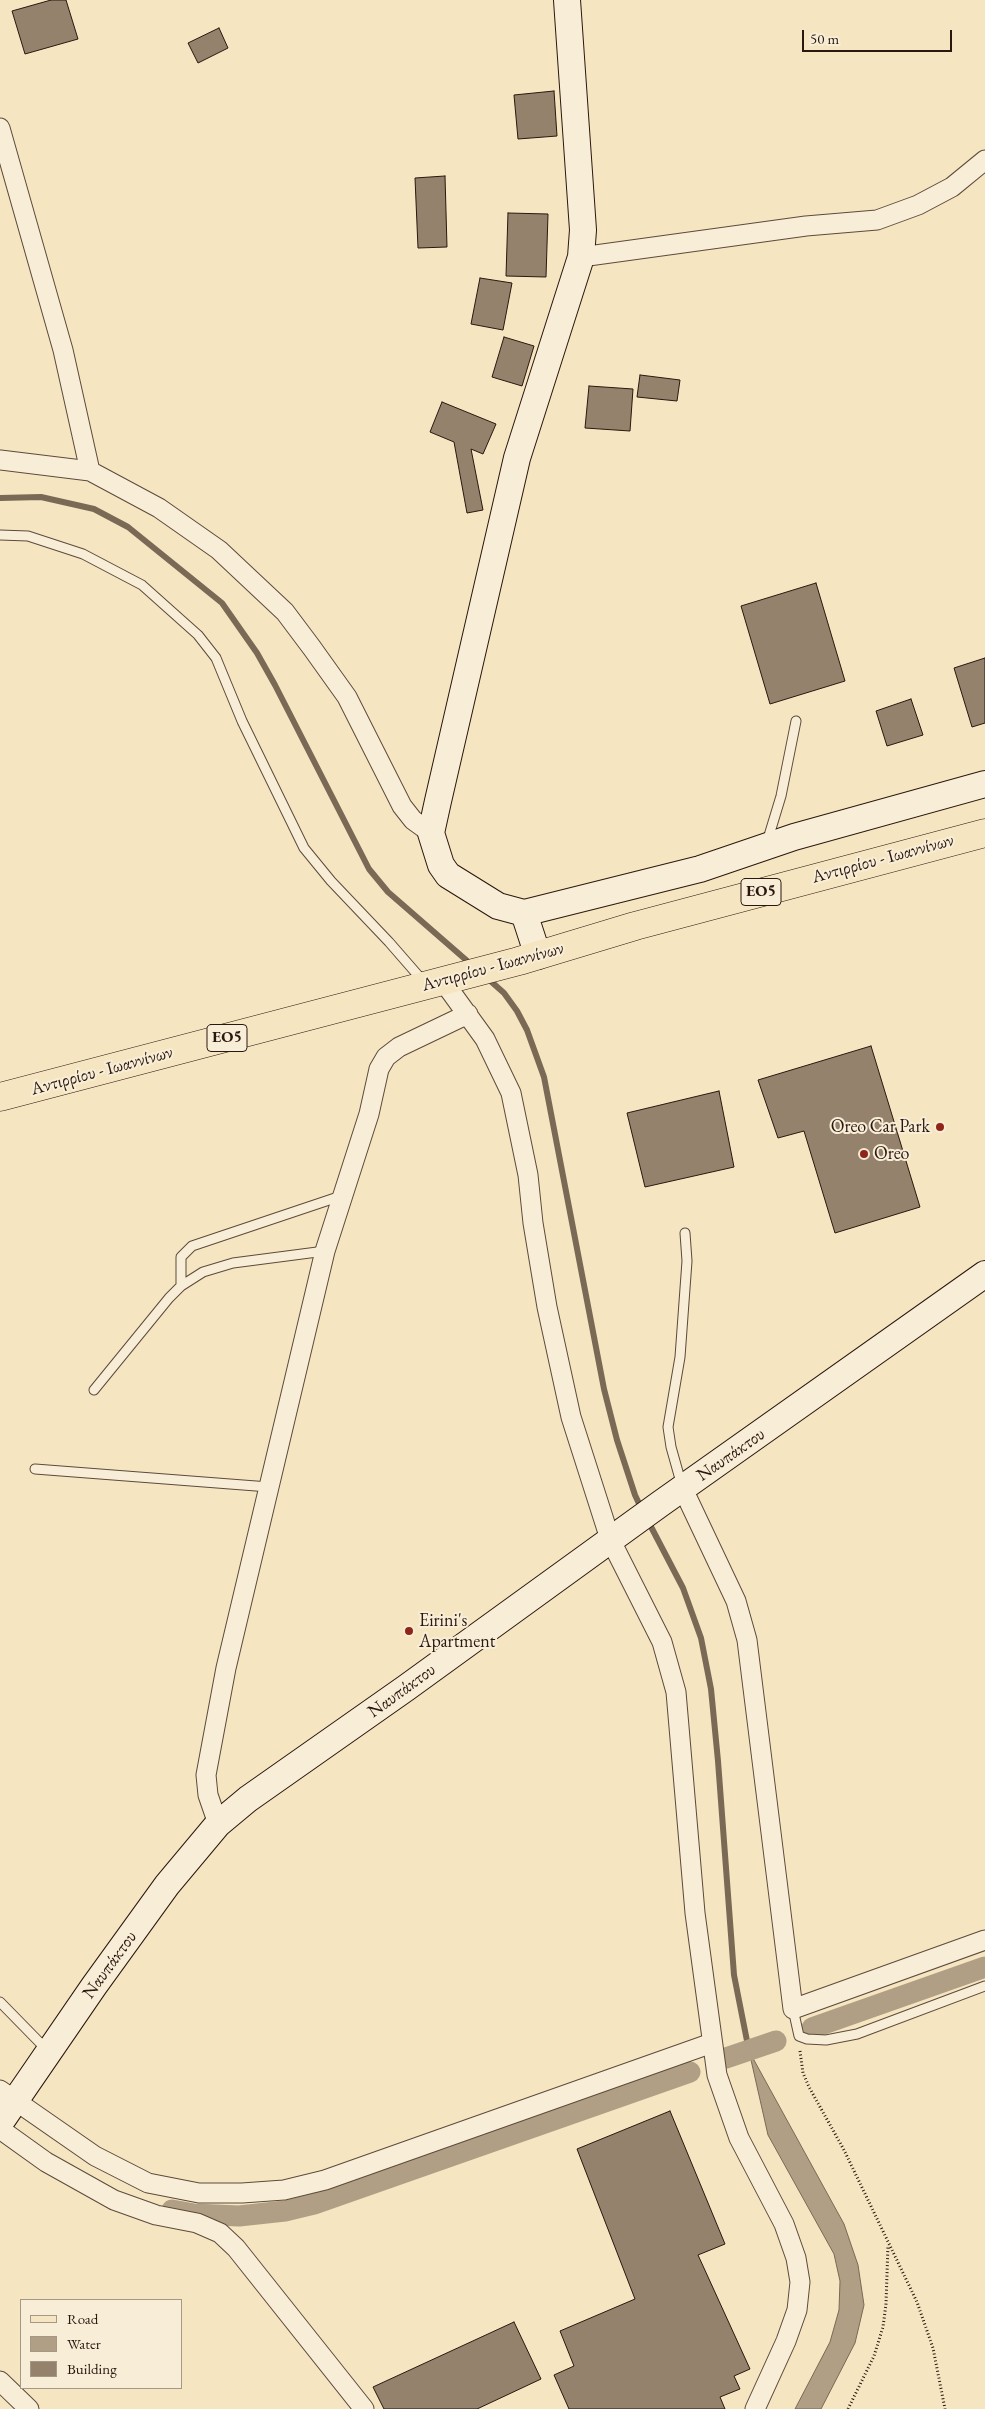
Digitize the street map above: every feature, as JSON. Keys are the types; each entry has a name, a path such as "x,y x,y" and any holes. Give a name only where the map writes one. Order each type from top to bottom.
{"main road":[{"name":"Αντιρρίου - Ιωαννίνων","path":"0,1097 528,958 635,926 985,833"}],"street":[{"path":"567,0 583,230 581,257 517,458 431,833 438,859 448,875 498,906 524,913 691,872 794,837 985,784"},
{"path":"0,128 63,350 90,471"},
{"path":"581,257 806,226 876,220 918,205 952,187 985,160"},
{"path":"0,460 90,471 159,508 219,550 285,612 347,697 402,806 413,820 431,833"},
{"path":"524,913 528,958"},
{"path":"441,981 485,1038 501,1069 516,1110 528,1175 533,1222 547,1307 571,1417 616,1535 662,1642 676,1692 695,1913 717,2075 731,2118 784,2224 796,2258 800,2282 797,2310 786,2341 755,2409"},
{"path":"218,1824 208,1794 206,1775 226,1668 325,1251 369,1114 377,1076 384,1060 399,1047 468,1014"},
{"name":"Ναυπάκτου","path":"0,2123 7,2095 48,2052 167,1885 218,1824 248,1799 406,1688 616,1535 984,1280"},
{"path":"683,1489 736,1601 747,1640 792,2008 985,1940"},
{"path":"7,2095 96,2156 148,2183 208,2193 284,2190 371,2164 712,2043"},
{"path":"0,2129 46,2162 114,2200 156,2215 197,2223 220,2233 236,2248 364,2409"},
{"path":"0,2381 29,2409"}],"lane":[{"path":"0,535 28,536 83,554 142,585 198,635 216,658 242,721 304,848 331,881 389,942 441,981"},
{"path":"766,847 781,796 796,721"},
{"path":"181,1286 182,1257 192,1246 342,1196"},
{"path":"683,1489 670,1447 668,1427 681,1348 687,1261 685,1233"},
{"path":"94,1390 158,1310 181,1286 203,1272 233,1263 325,1251"},
{"path":"34,1470 269,1487"},
{"path":"792,2008 799,2036 808,2039 826,2040 857,2034 985,1986"},
{"path":"0,2002 48,2052"}],"path":[{"path":"799,2036 803,2073 862,2186 888,2245 917,2302 926,2328 946,2409"},
{"path":"848,2409 874,2356 883,2327 886,2304 888,2245"}],"water":[{"path":"749,2051 844,2224 858,2265 864,2305 855,2343 821,2409 795,2409 830,2342 839,2310 840,2281 834,2254 768,2135"}],"building":[{"path":"51,0 66,0 78,39 25,54 12,11"},
{"path":"219,28 228,48 198,63 188,43"},
{"path":"554,91 557,136 518,139 514,95"},
{"path":"445,176 447,247 418,248 415,178"},
{"path":"508,213 548,214 546,277 506,276"},
{"path":"480,278 512,283 503,330 471,324"},
{"path":"504,337 534,346 522,386 492,377"},
{"path":"640,375 680,380 677,401 637,397"},
{"path":"589,386 633,389 630,431 585,428"},
{"path":"442,402 496,424 483,454 471,449 483,510 467,513 454,442 430,432"},
{"path":"816,583 845,681 770,704 741,606"},
{"path":"985,658 985,723 972,727 954,668"},
{"path":"911,699 923,735 887,746 876,711"},
{"path":"871,1046 920,1207 835,1233 804,1131 778,1138 758,1080"},
{"path":"719,1091 734,1167 645,1187 627,1113"},
{"path":"670,2111 725,2244 698,2255 750,2369 734,2376 740,2389 720,2397 725,2409 569,2409 554,2375 574,2366 560,2331 635,2299 577,2149"},
{"path":"514,2322 541,2379 477,2409 384,2409 373,2387"}],"waterway":[{"path":"0,498 41,497 94,509 128,527 222,603 257,653 275,685 369,869 388,892 473,966"},
{"path":"486,977 504,993 517,1011 527,1030 544,1077 604,1389 617,1440 635,1495 642,1510"},
{"path":"648,1521 683,1588 701,1638 711,1689 734,1975 749,2051"},
{"path":"812,2028 985,1967"},
{"path":"726,2058 776,2041"},
{"path":"172,2210 194,2214 239,2216 285,2211 314,2204 690,2072"}],"place":[{"name":"Oreo Car Park","path":"940,1127"},
{"name":"Oreo","path":"864,1154"},
{"name":"Eirini's Apartment","path":"409,1631"}]}
